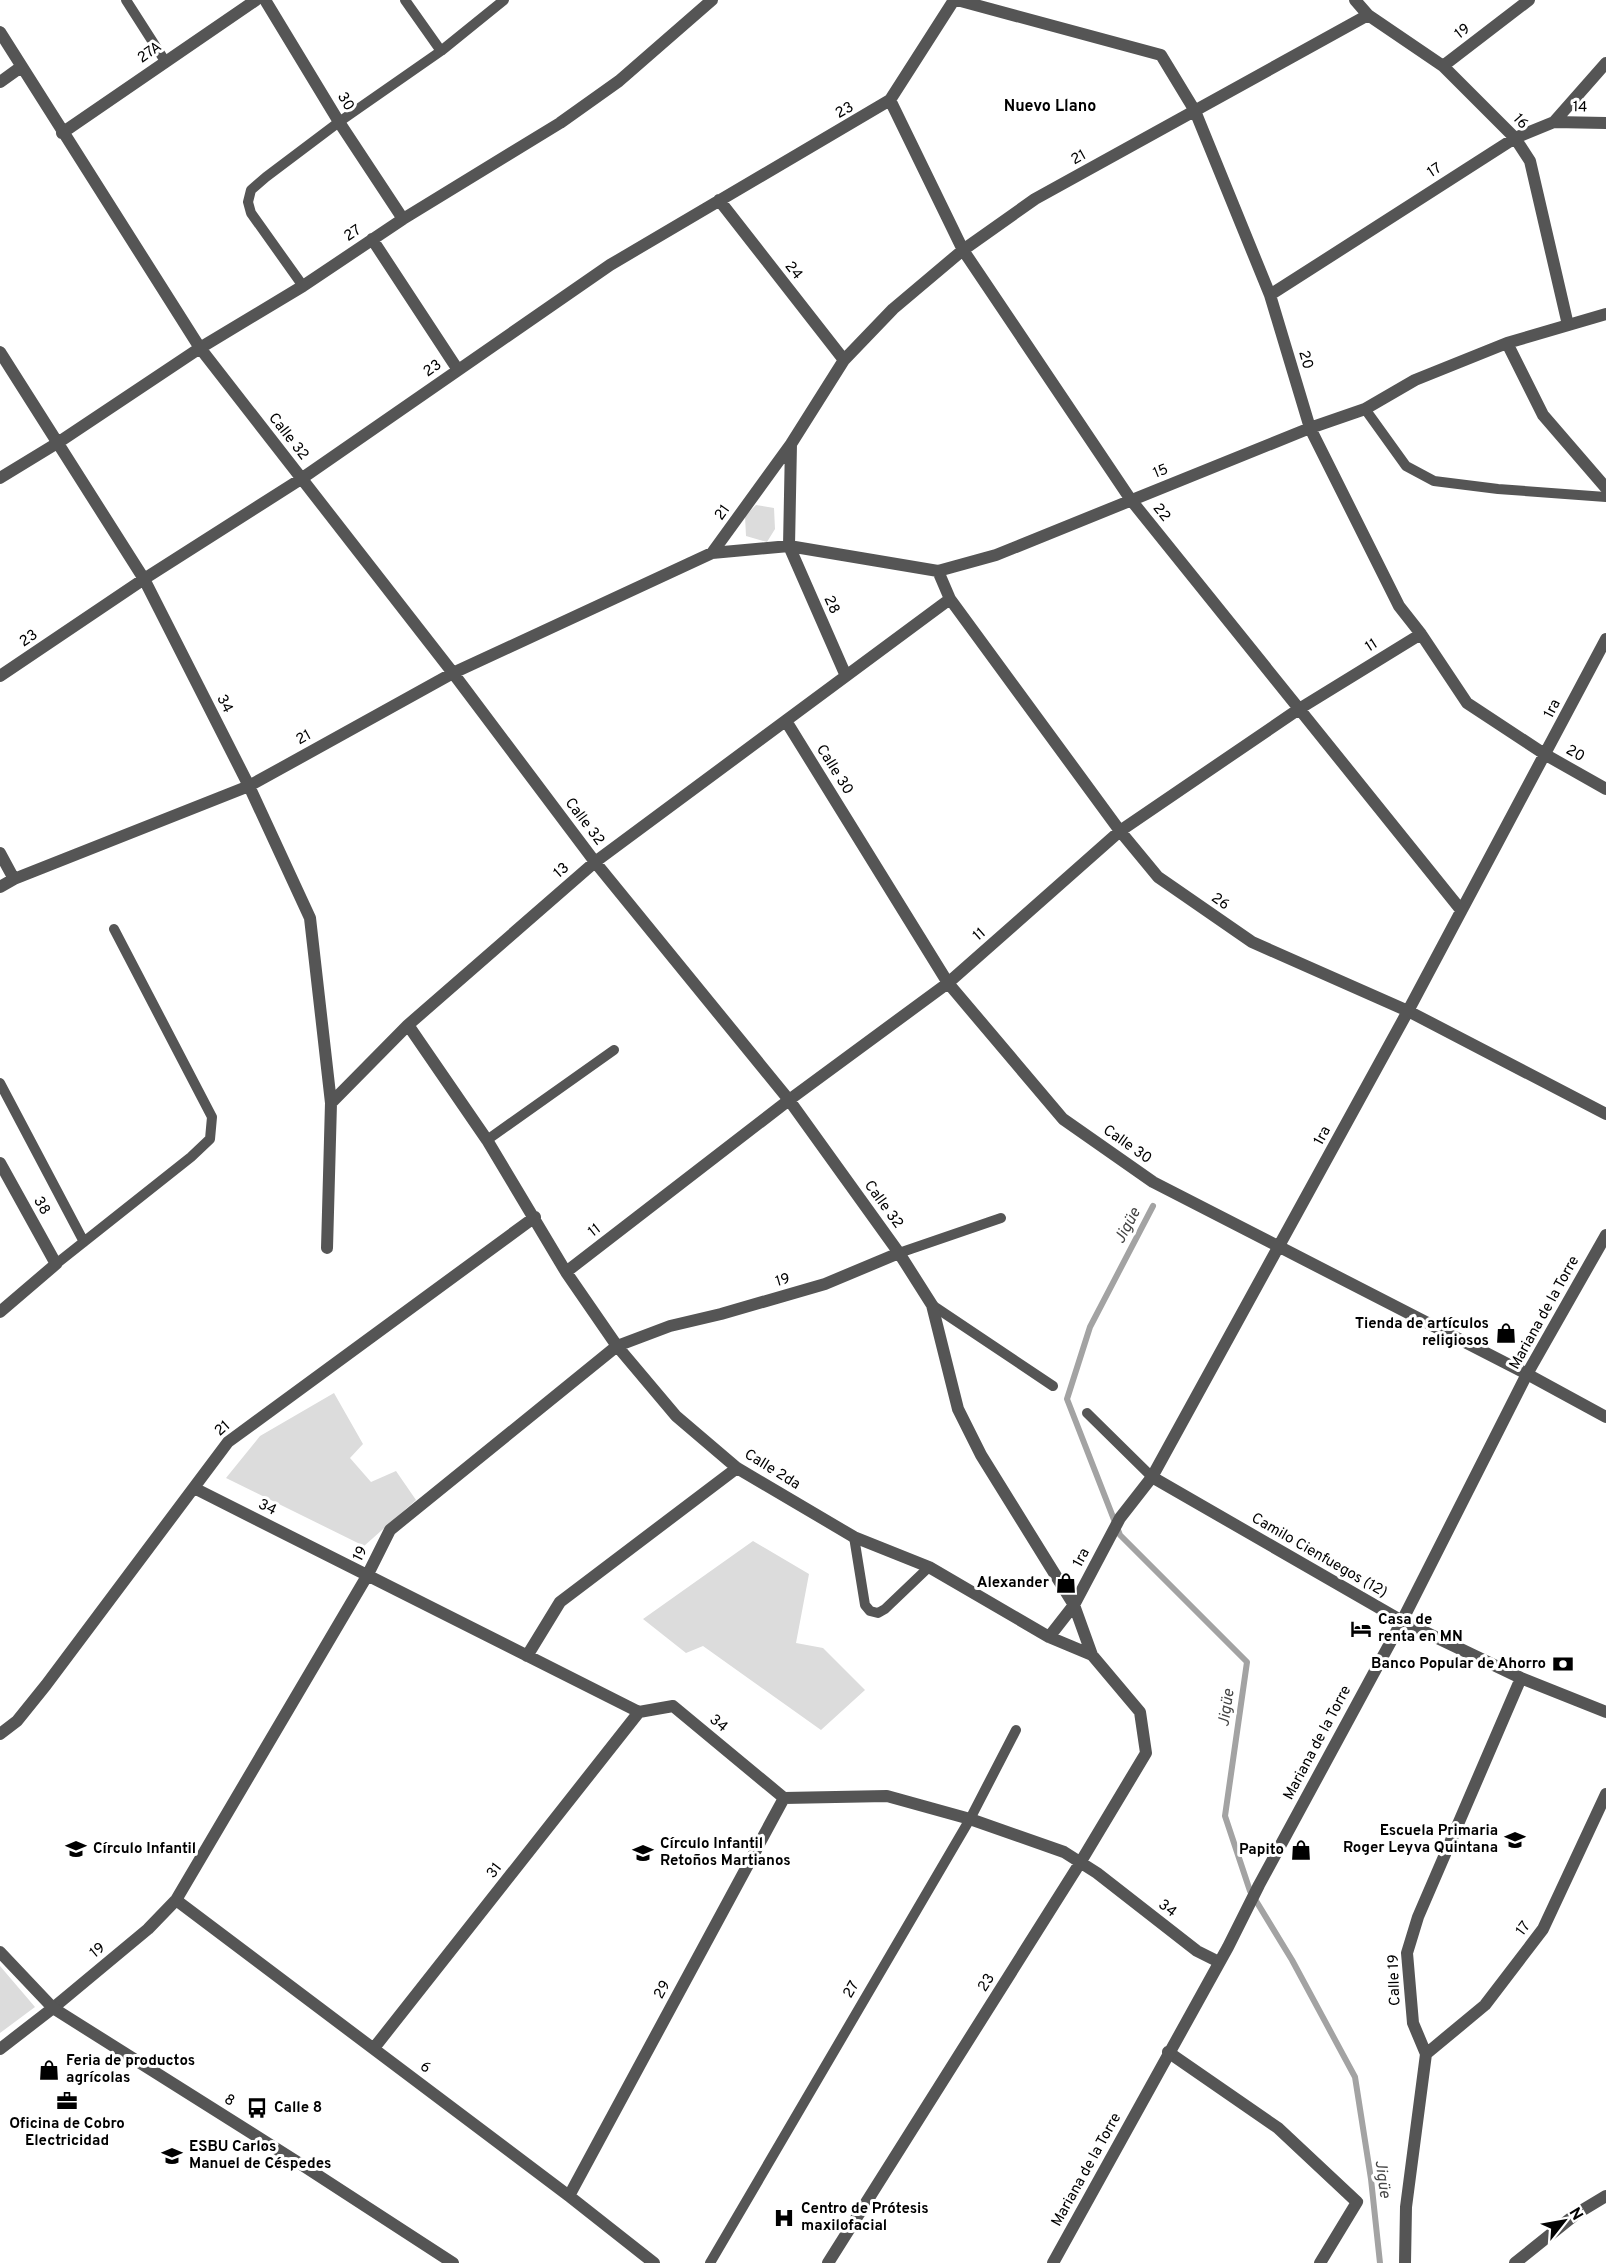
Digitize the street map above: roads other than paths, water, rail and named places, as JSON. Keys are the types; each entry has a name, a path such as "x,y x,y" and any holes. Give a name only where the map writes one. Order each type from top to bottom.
{"street":[{"name":"27A","path":"62,133 256,0"},
{"name":"30","path":"265,0 339,122 403,219"},
{"name":"27","path":"0,478 59,442 200,348 303,286 403,219 560,123 619,81 712,0"},
{"path":"890,100 956,0"},
{"name":"20","path":"956,0 1161,55 1195,111 1270,295 1310,428 1399,606 1421,634 1467,703 1546,755 1606,789"},
{"name":"16","path":"1355,0 1368,15 1443,66 1515,138 1530,161 1568,325"},
{"name":"19","path":"1443,66 1529,0"},
{"name":"21","path":"0,886 249,786 453,673 712,553 791,444 844,360 893,309 963,250 1035,199 1368,15"},
{"name":"Calle 32","path":"0,32 200,348 453,673 595,862 789,1100 899,1253 932,1305 958,1409 981,1455 1074,1605 1092,1654"},
{"name":"17","path":"1270,295 1515,138 1554,122 1606,63"},
{"path":"0,82 21,68"},
{"name":"23","path":"0,676 144,579 301,479 610,265 890,100"},
{"name":"22","path":"890,100 963,250 1131,500 1461,910"},
{"name":"14","path":"1554,122 1606,123"},
{"name":"24","path":"719,200 844,360"},
{"path":"372,239 458,370"},
{"name":"15","path":"712,553 789,546 938,572 996,555 1310,428 1365,409 1415,380 1507,343 1606,314"},
{"path":"1507,343 1543,415 1606,488"},
{"name":"34","path":"0,352 144,579 249,786 310,918 331,1103"},
{"path":"789,546 791,444"},
{"name":"28","path":"789,546 846,676"},
{"name":"26","path":"938,572 950,599 1120,831 1158,878 1252,942 1408,1011 1606,1114"},
{"name":"13","path":"331,1103 408,1026 595,862 950,599"},
{"name":"11","path":"566,1272 789,1100 948,982 1120,831 1299,709 1421,634"},
{"name":"1ra","path":"1049,1637 1074,1605 1120,1518 1152,1477 1408,1011 1606,639"},
{"name":"Calle 30","path":"786,721 948,982 1063,1119 1154,1182 1606,1417"},
{"path":"0,853 14,879"},
{"path":"408,1026 487,1140"},
{"path":"327,1248 331,1103"},
{"name":"Calle 2da","path":"487,1140 566,1272 617,1346 676,1416 737,1468 854,1536 928,1568 1049,1637 1092,1654 1140,1712"},
{"name":"38","path":"0,1163 56,1264"},
{"name":"21","path":"0,1734 17,1721 46,1685 228,1442 535,1217"},
{"name":"Mariana de la Torre","path":"1053,2263 1219,1962 1401,1621 1527,1374 1606,1235"},
{"name":"19","path":"0,2049 148,1929 176,1900 367,1576 390,1530 617,1346 670,1326 825,1284 899,1253"},
{"path":"0,1312 56,1264"},
{"path":"527,1656 560,1602 737,1468"},
{"name":"Camilo Cienfuegos (12)","path":"1152,1477 1401,1621 1521,1678 1606,1712"},
{"name":"34","path":"194,1488 639,1712 673,1706 784,1798 887,1796 970,1819 1064,1852 1097,1873 1197,1951 1219,1962"},
{"name":"Calle 19","path":"1426,2054 1413,2023 1407,1953 1418,1917 1521,1678"},
{"name":"31","path":"374,2048 639,1712"},
{"name":"23","path":"828,2263 1080,1863 1146,1753 1140,1712"},
{"name":"17","path":"1426,2054 1485,2005 1544,1929 1606,1794"},
{"name":"29","path":"569,2196 784,1798"},
{"name":"6","path":"176,1900 569,2196 654,2263"},
{"name":"8","path":"0,1952 53,2008 453,2263"},
{"path":"1168,2052 1278,2128 1357,2202 1320,2263"},
{"path":"1405,2263 1406,2207 1426,2054"},
{"path":"1515,2263 1576,2214 1606,2196"}],"lane":[{"path":"126,0 165,61"},
{"path":"405,0 441,51"},
{"path":"303,286 251,213 248,202 251,190 339,122 441,51 504,0"},
{"path":"1365,409 1406,466 1434,481 1498,489 1606,497"},
{"path":"56,1264 191,1157 210,1139 212,1117 114,929"},
{"path":"487,1140 614,1050"},
{"path":"0,1083 84,1242"},
{"path":"899,1253 1001,1218"},
{"path":"932,1305 1053,1386"},
{"path":"1086,1413 1152,1477"},
{"path":"854,1536 865,1605 870,1611 878,1613 885,1609 928,1568"},
{"name":"27","path":"710,2263 970,1819 1016,1730"}],"waterway":[{"name":"Jigüe","path":"1153,1206 1090,1327 1067,1399 1120,1535 1247,1662 1225,1816 1250,1891 1292,1960 1355,2077 1371,2179 1380,2263"}],"place":[{"name":"Tienda de artículos religiosos","path":"1506,1333"},
{"name":"Alexander","path":"1066,1583"},
{"name":"Casa de renta en MN","path":"1361,1629"},
{"name":"Banco Popular de Ahorro","path":"1563,1664"},
{"name":"Escuela Primaria Roger Leyva Quintana","path":"1515,1840"},
{"name":"Círculo Infantil","path":"76,1849"},
{"name":"Papito","path":"1301,1850"},
{"name":"Círculo Infantil Retoños Martianos","path":"643,1853"},
{"name":"Feria de productos agrícolas","path":"49,2070"},
{"name":"Oficina de Cobro Electricidad","path":"67,2101"},
{"name":"Calle 8","path":"257,2108"},
{"name":"ESBU Carlos Manuel de Céspedes","path":"172,2156"},
{"name":"Centro de Prótesis maxilofacial","path":"784,2218"}],"district":[{"name":"Nuevo Llano","path":"1050,107"}]}
